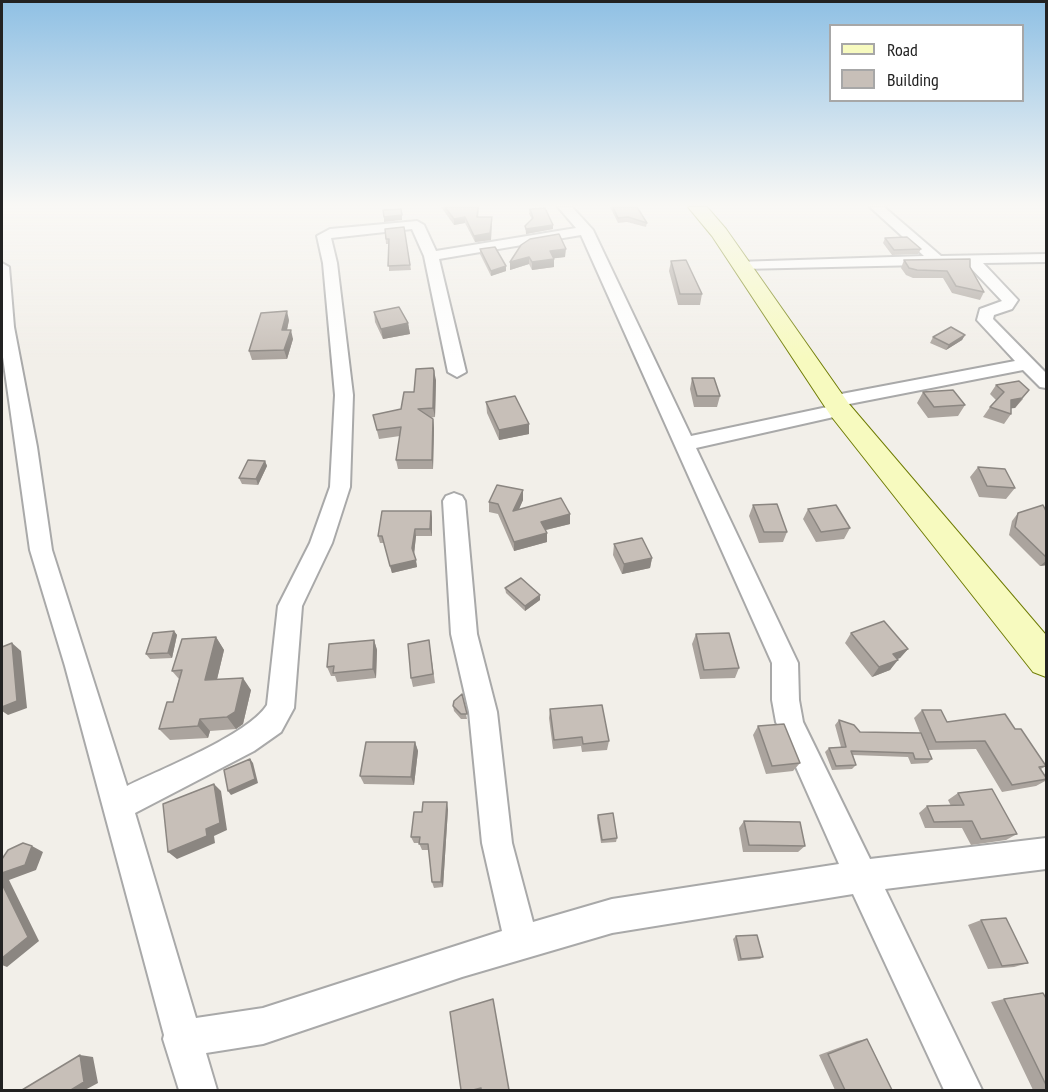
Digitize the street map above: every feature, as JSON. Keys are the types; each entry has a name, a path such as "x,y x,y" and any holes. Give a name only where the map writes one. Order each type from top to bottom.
{"street":[{"path":"118,806 244,742 271,723 280,708 291,606 321,543 340,487 344,395 329,258"},
{"path":"431,258 457,372"},
{"path":"599,258 785,663 788,679 785,703 788,716 810,768 963,1090"},
{"path":"736,258 838,406 1047,661"},
{"path":"741,265 1047,258"},
{"path":"971,260 1009,297 1006,306 991,309 984,316 1026,364 1047,383"},
{"path":"2,267 5,283 6,327 27,447 41,550 78,666 181,1039 198,1090"},
{"path":"686,444 838,406 1026,364"},
{"path":"454,501 464,634 483,712 497,843 522,943"},
{"path":"181,1039 262,1026 462,960 612,916 863,876 1047,853"}],"building":[{"path":"388,258 409,258 410,265 388,266"},
{"path":"484,258 501,258 506,266 491,271"},
{"path":"513,258 525,258 510,262"},
{"path":"530,258 554,259 532,262"},
{"path":"970,259 970,267 984,292 956,286 947,271 909,268 904,260"},
{"path":"686,260 702,294 680,294 671,261"},
{"path":"399,307 408,323 381,329 374,312"},
{"path":"287,311 282,330 291,330 284,350 249,351 261,313"},
{"path":"951,327 965,335 949,345 933,337"},
{"path":"433,368 433,408 418,409 433,419 432,460 396,460 401,427 377,430 373,415 401,409 404,392 414,392 416,369"},
{"path":"692,378 714,378 720,396 697,396"},
{"path":"1019,381 1029,390 1022,398 1011,400 1011,414 990,407 1004,392 996,385"},
{"path":"953,390 965,405 934,407 923,392"},
{"path":"515,396 529,424 499,430 486,402"},
{"path":"248,460 265,461 256,479 239,478"},
{"path":"978,467 1005,469 1015,488 987,486"},
{"path":"497,485 523,490 513,511 561,498 570,514 541,522 547,533 514,542 498,504 489,502"},
{"path":"777,504 787,532 764,532 753,505"},
{"path":"836,505 850,528 821,532 808,509"},
{"path":"1043,505 1047,513 1047,558 1015,527 1018,513"},
{"path":"382,511 431,511 430,529 415,529 412,548 416,560 390,566 382,536 378,536"},
{"path":"642,538 652,558 624,564 614,544"},
{"path":"521,578 540,595 525,606 505,588"},
{"path":"884,621 908,649 893,654 898,660 879,667 851,633"},
{"path":"174,631 168,653 146,654 153,633"},
{"path":"729,633 739,668 704,670 696,634"},
{"path":"216,637 205,680 243,678 235,712 227,717 200,719 198,726 159,729 167,702 173,702 182,670 172,671 182,639"},
{"path":"374,640 373,669 333,673 334,666 327,667 329,644"},
{"path":"429,640 433,674 411,678 408,644"},
{"path":"12,643 17,701 2,707 2,647"},
{"path":"462,694 467,714 461,714 453,706 454,701"},
{"path":"602,705 609,741 583,744 582,737 554,740 550,709"},
{"path":"922,710 941,710 947,722 1005,714 1015,729 1021,729 1046,766 1039,767 1047,779 1012,785 985,741 936,742"},
{"path":"839,720 854,725 860,732 921,733 932,759 915,759 913,753 851,751 856,765 836,766 829,748 846,747"},
{"path":"784,724 800,763 772,766 758,726"},
{"path":"366,742 415,742 411,777 360,776"},
{"path":"250,759 255,779 228,791 224,770"},
{"path":"214,784 220,823 206,829 207,836 168,852 163,804"},
{"path":"992,789 1017,834 981,839 972,821 934,822 927,806 964,805 958,793"},
{"path":"423,802 447,802 441,882 432,882 428,844 419,844 420,837 411,837 414,812 422,812"},
{"path":"613,813 617,838 602,840 598,815"},
{"path":"744,821 800,822 805,846 749,845"},
{"path":"23,843 32,846 25,865 2,873 2,859 8,850"},
{"path":"2,884 28,937 2,958"},
{"path":"1006,918 1028,963 1002,966 981,920"},
{"path":"757,935 763,957 741,959 736,936"},
{"path":"1043,993 1047,1000 1047,1087 1004,999"},
{"path":"493,999 509,1090 481,1090 481,1088 461,1090 450,1012"},
{"path":"867,1039 892,1090 845,1090 828,1054"},
{"path":"80,1055 84,1082 71,1090 22,1090"}]}
